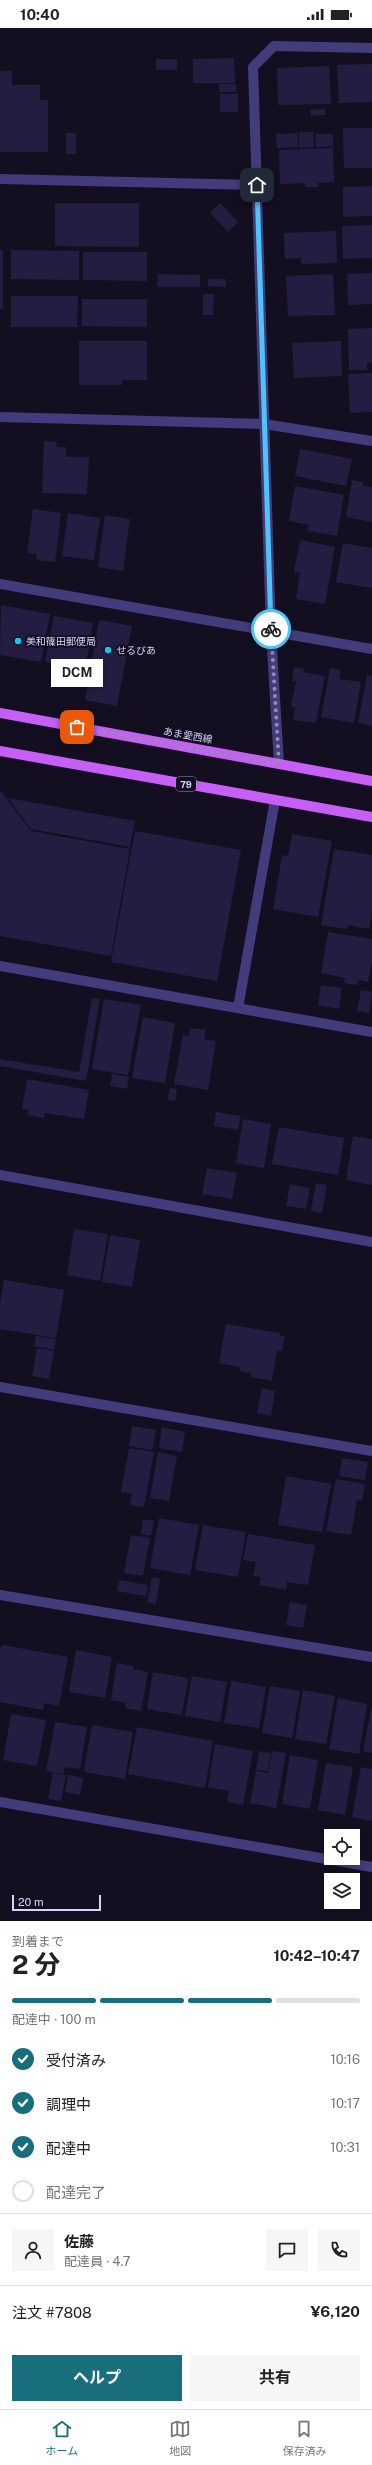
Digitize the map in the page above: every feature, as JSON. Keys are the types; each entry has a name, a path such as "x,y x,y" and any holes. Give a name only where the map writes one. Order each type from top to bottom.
{"main road":[{"name":"あま愛西線","path":"0,713 372,781"},
{"name":"79","path":"0,751 372,817"}],"street":[{"path":"279,764 271,632 253,67 274,46 372,48"},
{"path":"0,179 257,185"},
{"path":"0,417 264,424 372,441"},
{"path":"0,584 372,649"},
{"path":"238,1008 275,800"},
{"path":"0,966 372,1032"},
{"path":"0,1175 372,1242"},
{"path":"0,1388 372,1451"},
{"path":"0,1595 372,1657"},
{"path":"0,1802 372,1867"}],"building":[{"path":"234,58 235,83 193,83 193,59"},
{"path":"156,59 177,59 177,70 156,70"},
{"path":"372,64 372,102 339,103 337,65"},
{"path":"329,66 331,104 278,105 277,68"},
{"path":"0,71 12,71 12,85 40,85 40,100 48,100 48,152 0,152"},
{"path":"219,84 236,84 236,92 219,92"},
{"path":"220,94 238,94 238,112 220,112"},
{"path":"325,109 325,115 311,116 310,110"},
{"path":"343,128 372,128 372,168 344,168"},
{"path":"299,132 313,132 314,147 299,148"},
{"path":"66,133 76,133 76,154 66,154"},
{"path":"298,133 298,147 277,148 276,134"},
{"path":"315,134 333,134 333,146 316,147"},
{"path":"333,148 334,182 318,183 318,187 305,187 305,183 280,184 279,150"},
{"path":"372,186 372,216 343,217 343,187"},
{"path":"55,203 139,203 139,247 55,246"},
{"path":"220,203 238,222 228,232 210,213"},
{"path":"372,225 372,258 343,259 342,226"},
{"path":"336,231 337,263 301,264 301,258 285,259 284,233"},
{"path":"0,250 3,250 3,309 0,309"},
{"path":"11,250 79,251 79,280 11,279"},
{"path":"83,252 147,252 147,281 83,280"},
{"path":"372,273 372,304 348,305 347,274"},
{"path":"158,274 200,275 200,287 157,287"},
{"path":"333,274 335,315 288,316 286,276"},
{"path":"208,279 226,279 226,287 208,286"},
{"path":"203,294 214,294 213,315 203,315"},
{"path":"11,296 78,296 77,327 11,327"},
{"path":"82,299 147,299 147,327 82,326"},
{"path":"372,328 372,362 367,363 367,370 349,370 348,329"},
{"path":"79,341 147,341 147,380 122,380 122,385 79,385"},
{"path":"341,341 342,376 294,378 292,343"},
{"path":"372,373 372,412 350,413 348,374"},
{"path":"44,441 57,442 56,447 66,447 66,457 89,457 87,494 42,493"},
{"path":"300,449 352,459 346,486 295,476"},
{"path":"352,480 363,482 363,486 372,487 372,522 346,517"},
{"path":"295,486 344,495 337,536 308,531 309,525 289,521"},
{"path":"33,509 61,513 55,562 36,560 37,554 27,553"},
{"path":"68,513 100,518 94,560 62,556"},
{"path":"105,515 130,519 123,571 98,567"},
{"path":"300,540 335,547 325,604 296,599 300,573 294,572"},
{"path":"343,543 372,548 372,588 336,582"},
{"path":"1,605 50,614 41,662 0,655"},
{"path":"54,616 93,623 85,670 45,662"},
{"path":"99,620 132,626 117,706 85,700"},
{"path":"294,667 304,669 303,672 325,676 316,723 293,720 295,707 291,706 296,681 292,681"},
{"path":"330,668 341,670 339,679 361,682 354,723 321,717"},
{"path":"367,675 372,676 372,726 358,723"},
{"path":"0,790 31,831 130,849 111,956 0,936"},
{"path":"8,798 135,821 130,847 31,829"},
{"path":"135,831 241,850 217,981 111,962"},
{"path":"292,834 332,841 318,917 273,909 282,855 288,856"},
{"path":"334,849 372,855 372,912 369,929 348,925 347,929 321,925"},
{"path":"328,932 372,939 372,960 368,982 359,980 357,985 344,983 345,978 321,973"},
{"path":"321,985 342,988 339,1009 318,1005"},
{"path":"361,990 372,992 369,1013 357,1011"},
{"path":"92,998 100,999 86,1081 0,1066 0,1059 79,1072"},
{"path":"104,999 141,1005 128,1075 92,1069"},
{"path":"143,1017 175,1023 165,1083 132,1078"},
{"path":"190,1028 206,1030 204,1039 216,1041 208,1090 174,1084 183,1035 189,1036"},
{"path":"112,1074 129,1077 127,1089 110,1086"},
{"path":"27,1079 89,1090 84,1119 45,1113 44,1118 28,1115 29,1110 22,1109"},
{"path":"170,1088 177,1089 175,1101 167,1100"},
{"path":"216,1112 241,1116 238,1130 214,1126"},
{"path":"243,1119 271,1124 264,1168 236,1163"},
{"path":"279,1127 344,1138 338,1175 272,1164"},
{"path":"353,1136 372,1139 372,1185 346,1180"},
{"path":"207,1168 237,1173 232,1199 202,1194"},
{"path":"316,1183 327,1185 322,1213 311,1211"},
{"path":"290,1184 310,1188 306,1209 286,1206"},
{"path":"74,1229 108,1234 100,1281 67,1275"},
{"path":"110,1235 140,1240 132,1287 102,1282"},
{"path":"4,1280 64,1290 56,1338 0,1329 0,1304"},
{"path":"226,1324 280,1333 279,1335 285,1336 282,1351 277,1350 272,1381 251,1377 251,1373 240,1371 240,1367 219,1363"},
{"path":"36,1336 56,1339 54,1350 34,1346"},
{"path":"37,1348 54,1351 49,1379 32,1376"},
{"path":"262,1388 275,1391 271,1416 257,1413"},
{"path":"132,1426 156,1430 152,1450 129,1446"},
{"path":"162,1427 185,1432 182,1452 159,1448"},
{"path":"129,1448 154,1452 144,1507 130,1505 132,1494 121,1492"},
{"path":"158,1452 177,1456 169,1501 150,1498"},
{"path":"342,1458 368,1462 365,1480 339,1476"},
{"path":"286,1476 331,1484 322,1532 278,1525"},
{"path":"336,1479 365,1484 362,1501 357,1500 351,1535 326,1531"},
{"path":"159,1518 199,1525 190,1575 150,1568"},
{"path":"143,1519 154,1521 151,1536 141,1534"},
{"path":"203,1525 246,1532 238,1577 195,1570"},
{"path":"248,1534 315,1545 308,1585 287,1582 286,1590 259,1585 261,1577 253,1576 256,1562 243,1560"},
{"path":"131,1535 150,1538 143,1576 124,1573"},
{"path":"152,1577 160,1579 156,1604 147,1602"},
{"path":"119,1580 148,1585 146,1596 117,1591"},
{"path":"290,1602 307,1605 303,1628 286,1625"},
{"path":"3,1645 68,1657 59,1706 44,1703 43,1710 0,1702 0,1648"},
{"path":"76,1650 112,1657 105,1698 69,1692"},
{"path":"117,1663 133,1666 133,1669 148,1672 141,1711 125,1708 126,1703 111,1700"},
{"path":"153,1672 188,1678 182,1715 147,1709"},
{"path":"192,1676 227,1682 220,1722 185,1716"},
{"path":"231,1681 266,1687 259,1728 224,1723"},
{"path":"270,1686 300,1691 292,1738 262,1733"},
{"path":"303,1690 335,1696 326,1744 295,1739"},
{"path":"338,1698 367,1704 359,1754 329,1749"},
{"path":"372,1705 372,1753 363,1751"},
{"path":"11,1714 46,1720 37,1766 3,1760"},
{"path":"55,1722 87,1727 80,1769 65,1767 63,1774 46,1771"},
{"path":"92,1725 133,1732 125,1779 84,1772"},
{"path":"137,1727 213,1741 205,1788 128,1774"},
{"path":"215,1744 253,1751 243,1805 227,1802 229,1791 208,1787"},
{"path":"259,1751 271,1753 268,1771 256,1770"},
{"path":"272,1751 286,1753 276,1808 250,1803 256,1771 268,1773"},
{"path":"290,1755 318,1760 310,1809 282,1804"},
{"path":"326,1763 353,1767 345,1815 318,1810"},
{"path":"361,1767 372,1769 372,1821 352,1817"},
{"path":"53,1773 66,1775 61,1801 48,1799"},
{"path":"68,1775 83,1778 80,1795 65,1792"}],"way so far":[{"path":"77,727 279,764 271,629"}],"place":[{"name":"美和篠田郵便局","path":"18,641"},
{"name":"せるびあ","path":"108,650"},
{"name":"DCM","path":"77,727"}],"route":[{"path":"257,185 271,629"}]}
